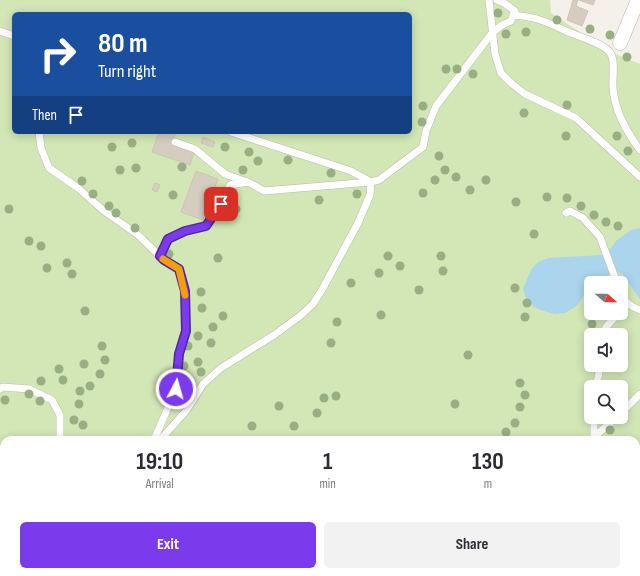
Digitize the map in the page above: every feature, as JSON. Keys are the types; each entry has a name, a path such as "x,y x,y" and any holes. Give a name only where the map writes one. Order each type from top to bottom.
{"street":[{"path":"620,43 638,2"}],"lane":[{"path":"489,0 495,54 501,73 525,94 576,118 640,177"},
{"path":"175,142 196,149 226,174 248,182 264,191 298,189 379,180 423,147 426,132 436,106 492,33 502,25 511,21 515,11 505,1 497,0"},
{"path":"513,15 540,20 592,40 610,52 614,64 612,86 618,115 640,150"},
{"path":"0,30 12,35"},
{"path":"613,60 620,43"},
{"path":"39,134 41,148 49,168 78,188 104,211 138,235 164,260 179,269 185,291 186,331 179,354 176,389 156,436"},
{"path":"237,134 351,171 371,182"},
{"path":"160,256 168,239 185,231 206,226 221,204 230,185 248,182"},
{"path":"164,436 186,411 203,384 221,368 274,335 300,316 313,304 358,223 370,195 371,182"},
{"path":"566,213 570,211 583,218 600,237 613,276"},
{"path":"628,304 631,307 640,310"},
{"path":"606,328 613,320"},
{"path":"0,389 3,387 29,388 52,400 60,415 60,436"},
{"path":"628,406 640,394"},
{"path":"594,424 594,436"},
{"path":"596,436 609,424"}],"green space":[{"path":"0,0 550,0 551,13 610,52 640,64 640,436 0,436"}],"water":[{"path":"640,228 640,299 628,282 628,276 624,276 619,272 607,276 584,276 584,295 575,307 565,313 554,314 538,309 531,305 526,298 523,289 531,270 538,262 549,258 602,255 611,248 616,241 631,230"}],"building":[{"path":"573,0 578,0 576,6 588,11 582,26 567,20"},
{"path":"579,0 595,0 593,5"},
{"path":"158,134 175,134 172,144 194,152 190,165 152,152"},
{"path":"203,137 215,142 213,147 201,143"},
{"path":"196,171 218,179 203,220 181,212"},
{"path":"155,183 160,185 157,192 152,190"}],"slow traffic":[{"path":"163,259 179,269 185,295"}],"route":[{"path":"176,389 179,354 186,331 185,291 179,269 160,256 168,239 185,231 206,226 221,204"}]}
